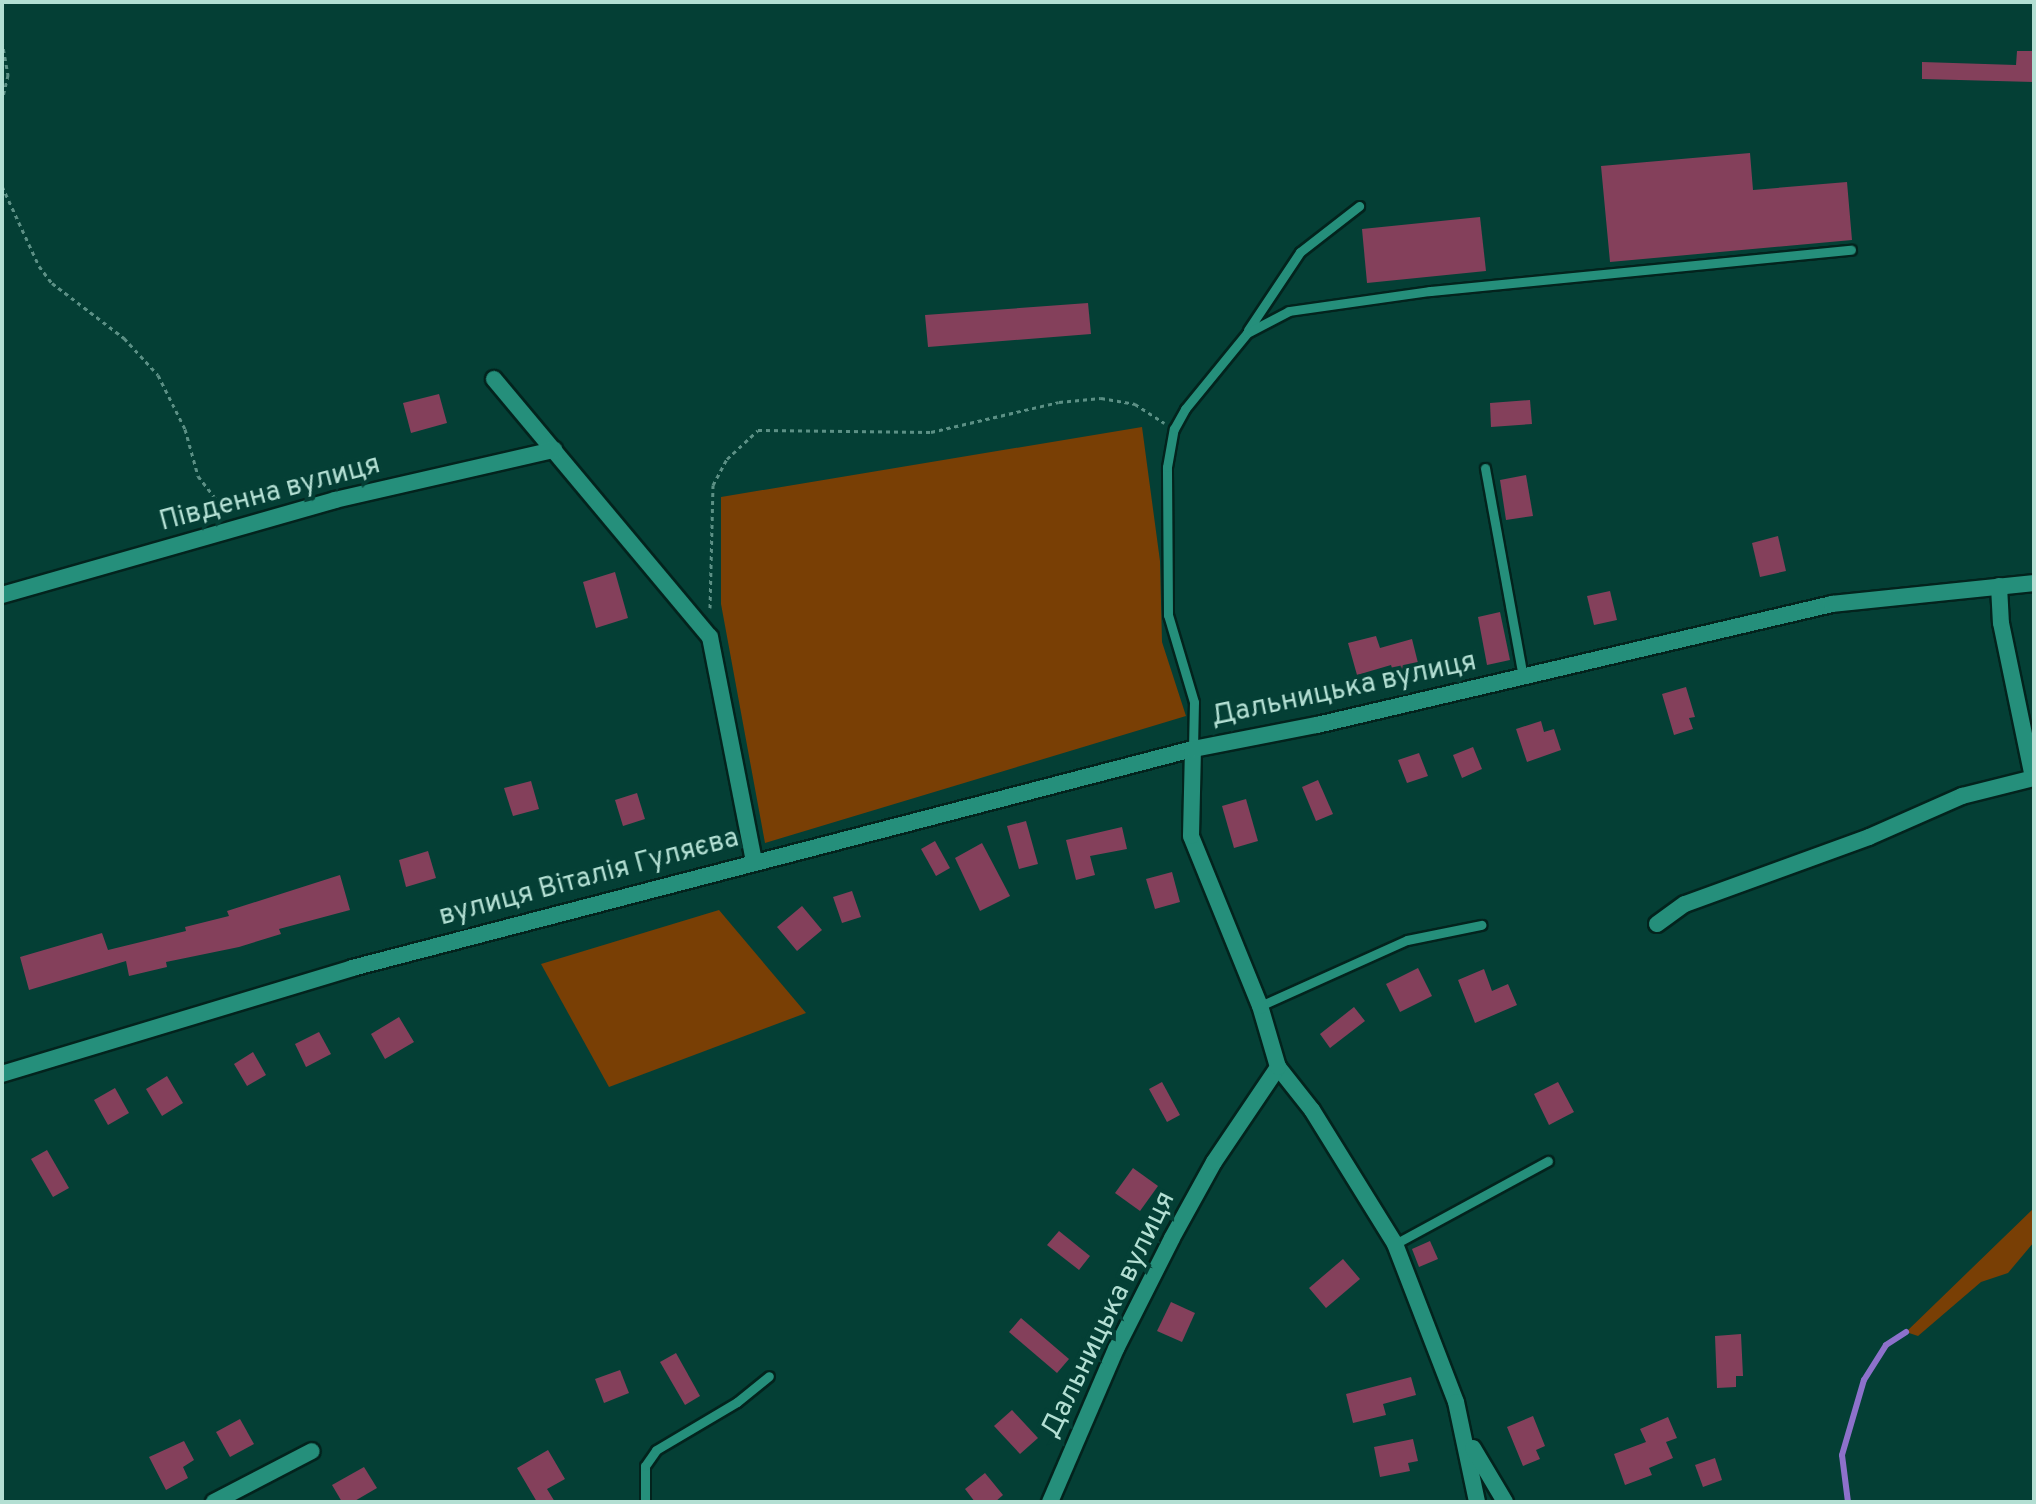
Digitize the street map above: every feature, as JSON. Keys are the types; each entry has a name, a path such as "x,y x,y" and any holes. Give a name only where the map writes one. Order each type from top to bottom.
{"street":[{"path":"494,379 710,637 754,861"},
{"name":"Південна вулиця","path":"2,595 335,500 554,450"},
{"name":"Дальницька вулиця","path":"1050,1502 1116,1349 1172,1238 1214,1162 1278,1067 1260,1006 1191,836 1193,749 1523,677 1832,604 2034,583"},
{"path":"1657,924 1685,904 1869,837 1962,796 2034,778 2001,623 1999,586"},
{"name":"вулиця Віталія Гуляєва","path":"2,1074 352,968 1193,749"},
{"path":"1278,1067 1312,1110 1395,1244 1468,1441 1505,1502"},
{"path":"1468,1441 1477,1502"},
{"path":"214,1502 312,1451"}],"lane":[{"path":"1193,749 1194,702 1168,615 1167,467 1174,429 1247,333 1300,252 1359,206"},
{"path":"1247,333 1289,311 1430,291 1851,250"},
{"path":"1485,468 1523,677"},
{"path":"1260,1006 1407,940 1481,925"},
{"path":"1395,1244 1548,1161"},
{"path":"645,1502 645,1466 656,1450 737,1402 769,1376"}],"path":[{"path":"2,41 8,75 2,102"},
{"path":"2,186 39,266 52,283 144,357 169,393 208,495 222,510 253,525"},
{"path":"710,637 713,485 727,459 758,430 931,432 1059,402 1101,398 1135,404 1174,429"}],"shaded area":[{"path":"1142,427 1160,561 1162,642 1186,716 765,843 721,604 721,497"},
{"path":"719,910 806,1013 609,1087 541,964"},
{"path":"2034,1208 2034,1242 2008,1273 1981,1282 1918,1336 1906,1332"}],"building":[{"path":"2017,51 2034,51 2034,82 1922,79 1922,62 2016,65"},
{"path":"1750,153 1753,190 1847,182 1852,240 1610,262 1601,166"},
{"path":"1480,217 1486,271 1367,283 1362,229"},
{"path":"1088,303 1091,334 928,347 925,315"},
{"path":"439,394 447,423 411,433 403,403"},
{"path":"1530,400 1532,424 1491,427 1490,403"},
{"path":"1526,475 1533,516 1506,520 1500,480"},
{"path":"1778,536 1786,571 1760,577 1752,543"},
{"path":"615,572 628,618 596,628 583,582"},
{"path":"1610,591 1617,620 1594,625 1587,596"},
{"path":"1500,612 1510,660 1487,665 1478,617"},
{"path":"1376,636 1380,648 1412,639 1420,671 1395,678 1391,665 1357,675 1348,643"},
{"path":"1686,687 1695,717 1689,718 1693,729 1674,735 1662,694"},
{"path":"1541,721 1544,732 1554,729 1561,750 1527,762 1516,729"},
{"path":"1473,747 1482,769 1462,778 1453,755"},
{"path":"1419,753 1428,776 1407,783 1398,760"},
{"path":"1318,780 1333,814 1316,821 1302,787"},
{"path":"531,781 539,809 513,816 504,788"},
{"path":"637,793 645,819 623,826 615,800"},
{"path":"1246,799 1258,841 1234,848 1222,806"},
{"path":"1026,821 1038,864 1019,869 1007,826"},
{"path":"1122,827 1127,849 1090,856 1095,875 1076,880 1066,840"},
{"path":"935,841 950,868 936,876 921,849"},
{"path":"982,843 1010,896 980,911 955,858"},
{"path":"428,851 436,878 406,887 399,860"},
{"path":"1172,872 1180,902 1155,909 1146,879"},
{"path":"340,875 350,910 279,929 281,934 239,947 166,962 167,967 129,976 126,961 29,990 20,957 102,933 108,950 186,931 185,927 229,916 227,911"},
{"path":"852,891 861,917 842,923 833,897"},
{"path":"802,906 822,930 797,951 777,927"},
{"path":"1418,968 1432,996 1400,1012 1386,984"},
{"path":"1484,969 1492,991 1508,984 1517,1005 1475,1023 1458,980"},
{"path":"1354,1007 1365,1021 1330,1048 1320,1034"},
{"path":"399,1017 414,1042 385,1059 371,1034"},
{"path":"319,1032 331,1054 306,1067 295,1044"},
{"path":"253,1052 266,1075 247,1086 234,1064"},
{"path":"167,1076 183,1103 162,1116 146,1089"},
{"path":"1162,1082 1180,1115 1167,1122 1149,1089"},
{"path":"1558,1082 1574,1112 1549,1125 1534,1094"},
{"path":"115,1088 129,1113 108,1125 94,1100"},
{"path":"47,1150 69,1188 53,1197 31,1159"},
{"path":"1133,1168 1158,1186 1140,1211 1115,1193"},
{"path":"1059,1231 1090,1256 1079,1270 1047,1245"},
{"path":"1430,1241 1438,1259 1419,1267 1412,1249"},
{"path":"1343,1259 1360,1279 1326,1308 1309,1288"},
{"path":"1171,1302 1195,1313 1182,1342 1157,1331"},
{"path":"1021,1318 1069,1359 1057,1373 1009,1332"},
{"path":"1741,1334 1743,1376 1736,1376 1736,1387 1717,1388 1715,1336"},
{"path":"676,1353 700,1396 685,1405 660,1362"},
{"path":"620,1370 629,1393 604,1403 595,1379"},
{"path":"1411,1377 1416,1395 1383,1404 1386,1415 1353,1423 1346,1394"},
{"path":"1012,1410 1038,1438 1020,1454 994,1426"},
{"path":"1533,1416 1545,1446 1536,1450 1540,1459 1523,1466 1507,1427"},
{"path":"1668,1417 1677,1438 1666,1442 1673,1458 1649,1468 1652,1475 1625,1485 1614,1454 1646,1442 1640,1429"},
{"path":"240,1419 254,1444 230,1457 216,1432"},
{"path":"1413,1439 1418,1461 1408,1463 1410,1471 1380,1477 1374,1447"},
{"path":"184,1441 194,1460 183,1467 188,1478 166,1490 149,1457"},
{"path":"548,1450 565,1479 547,1489 555,1502 537,1502 517,1468"},
{"path":"1715,1458 1722,1480 1703,1487 1695,1465"},
{"path":"364,1467 377,1488 353,1502 342,1502 332,1485"},
{"path":"985,1473 1003,1495 995,1502 975,1502 965,1489"}],"waterway":[{"path":"1848,1502 1842,1455 1864,1380 1886,1345 1906,1332"}]}
